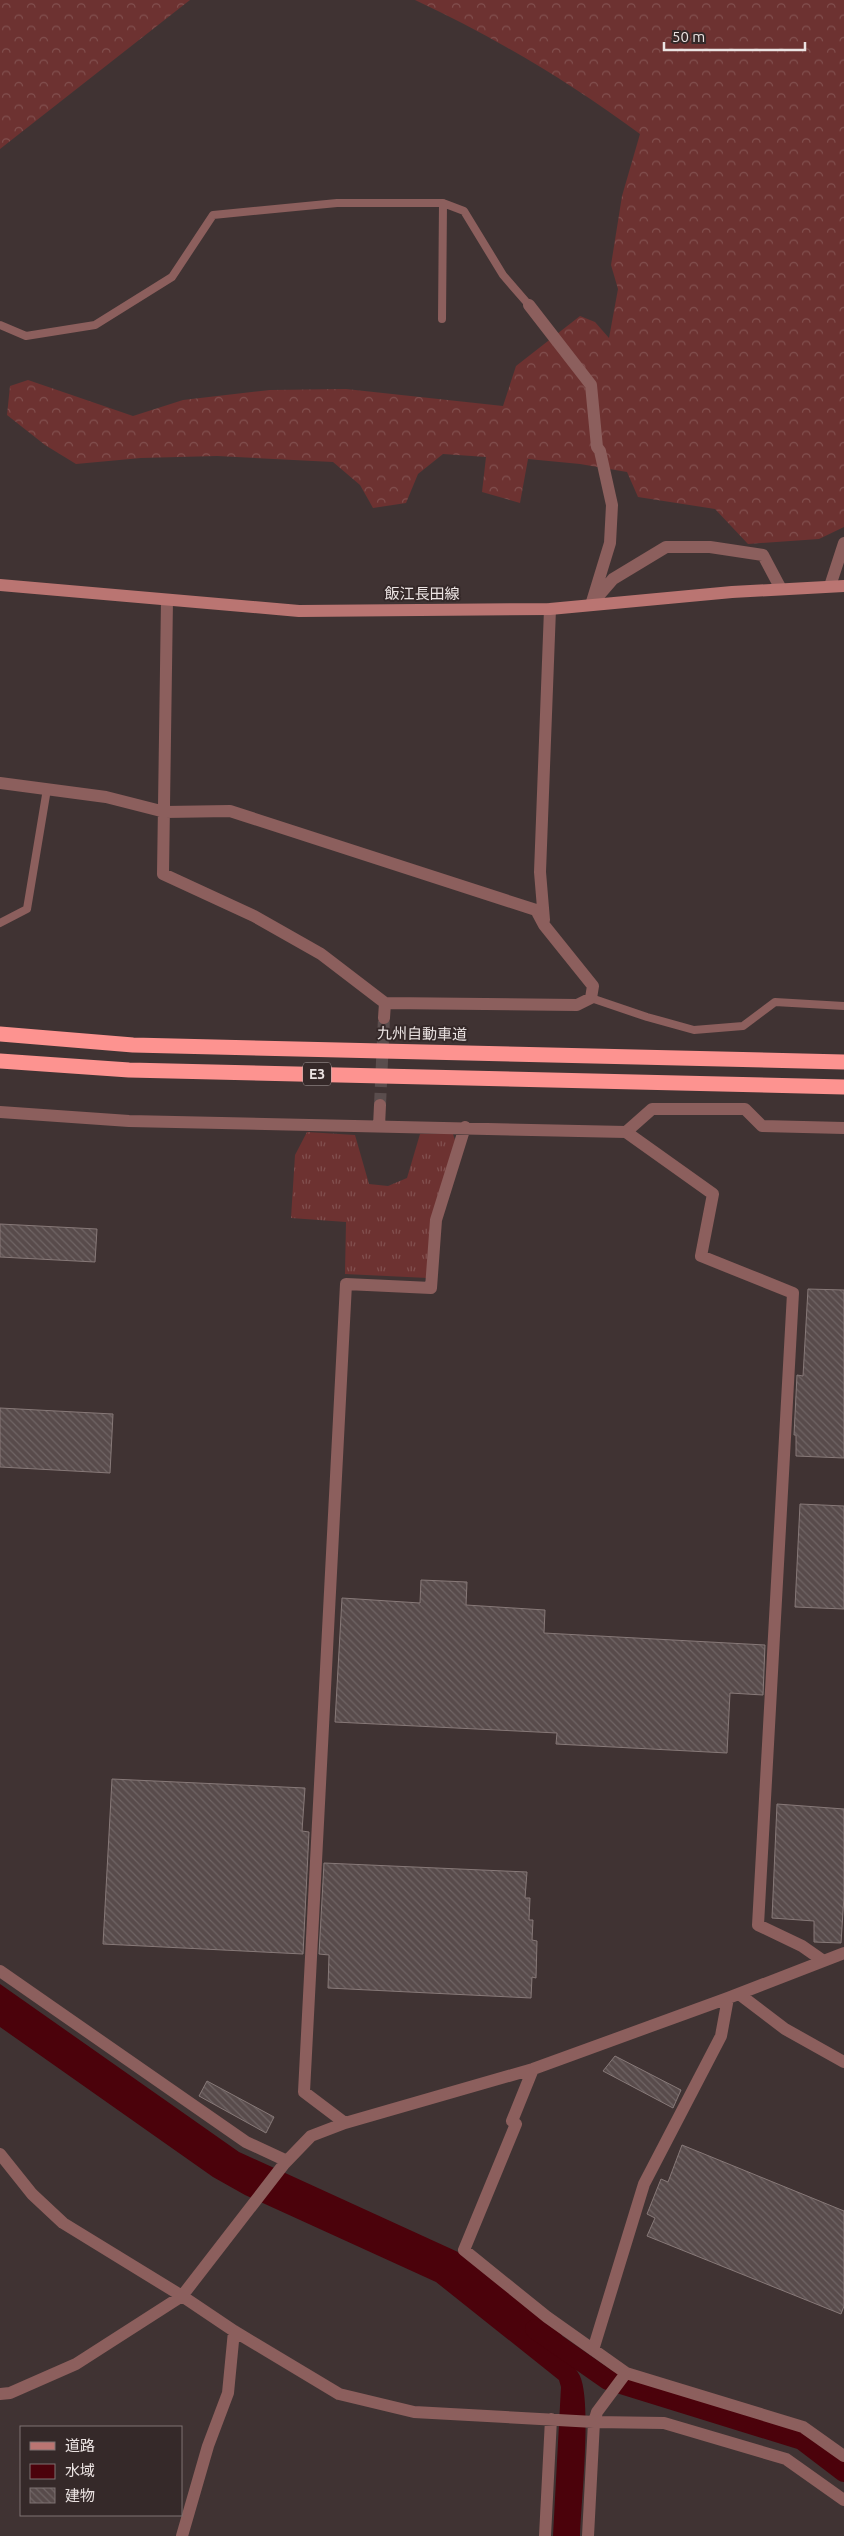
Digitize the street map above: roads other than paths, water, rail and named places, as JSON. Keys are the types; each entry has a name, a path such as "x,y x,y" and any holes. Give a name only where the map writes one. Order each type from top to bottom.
{"highway":[{"name":"九州自動車道","path":"0,1034 133,1045 844,1062"},
{"name":"E3","path":"0,1061 128,1070 635,1080 844,1087"}],"main road":[{"name":"飯江長田線","path":"0,585 299,611 550,609 781,589 844,586"}],"street":[{"path":"529,305 591,385 597,447 600,451 612,505 610,543 591,605"},
{"path":"830,586 844,543"},
{"path":"591,605 613,579 666,547 710,547 763,555 781,589"},
{"path":"0,783 106,797 165,812 230,811 536,910 544,925 593,986 591,998 577,1004 385,1003 321,954 254,916 163,874 165,812 167,600"},
{"path":"544,925 540,872 550,609"},
{"path":"384,1018 385,1003"},
{"path":"378,1126 380,1105"},
{"path":"626,1132 652,1109 745,1109 762,1126 844,1128"},
{"path":"0,1112 129,1121 626,1132 713,1194 701,1256 793,1293 758,1925 802,1946 822,1960"},
{"path":"345,2123 304,2092 346,1284 431,1288 436,1220 465,1127"},
{"path":"0,2394 10,2393 76,2364 182,2296 285,2162 311,2136 345,2123 533,2069 734,1996 844,1952"},
{"path":"0,1971 246,2142 285,2162"},
{"path":"734,1996 785,2029 844,2062"},
{"path":"593,2350 644,2184 721,2036 734,1996"},
{"path":"533,2069 512,2121 516,2124 464,2250 547,2317 626,2373 803,2427 844,2456"},
{"path":"0,2154 32,2194 63,2223 182,2296 234,2331 339,2394 362,2402 414,2412 594,2422 664,2423 786,2459 844,2500"},
{"path":"182,2536 208,2446 228,2392 234,2331"},
{"path":"588,2536 594,2422 597,2412 626,2373"},
{"path":"545,2536 551,2419"}],"lane":[{"path":"0,325 26,336 95,325 172,277 214,215 337,202 443,203 464,211 503,274 529,305"},
{"path":"442,319 443,203"},
{"path":"0,923 27,910 47,789"},
{"path":"591,998 647,1017 694,1030 743,1026 775,1002 844,1006"}],"water":[{"path":"0,1984 239,2152 458,2252 562,2335 554,2349 572,2364 578,2372 583,2389 585,2408 586,2430 580,2536 553,2536 561,2387 559,2380 436,2282 245,2195 213,2177 0,2027"}],"waterway":[{"path":"535,2329 608,2380 802,2440 844,2472"}],"tunnel":[{"path":"380,1105 384,1018"}]}
